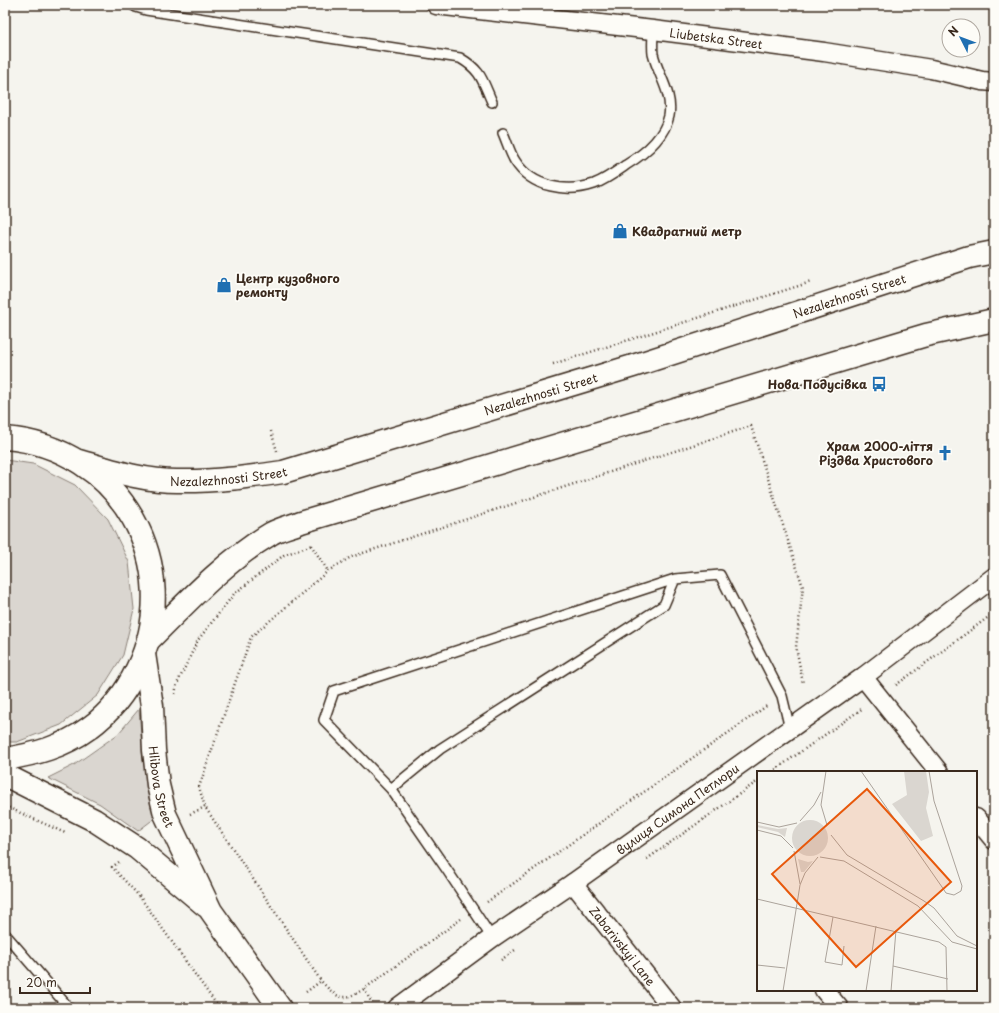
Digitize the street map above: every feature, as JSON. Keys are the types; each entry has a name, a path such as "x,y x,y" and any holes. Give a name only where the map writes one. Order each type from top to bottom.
{"main road":[{"name":"Nezalezhnosti Street","path":"79,461 124,474 177,482 236,479 283,472 632,366 969,257 994,252"},
{"name":"Nezalezhnosti Street","path":"147,647 197,592 233,561 273,533 301,522 926,335 994,320"},
{"name":"Nezalezhnosti Street","path":"5,759 34,754 63,743 90,727 113,706 131,681 147,647 154,606 152,572 144,539 128,508 106,482 79,461 52,447 11,436"},
{"name":"Hlibova Street","path":"147,647 157,778 165,814 211,911 280,1008"},
{"name":"Hlibova Street","path":"5,775 94,820 137,848 211,911"}],"street":[{"name":"Liubetska Street","path":"436,5 653,30 824,52 931,69 982,81 994,82"},
{"name":"вулиця Симона Петлюри","path":"397,1008 492,938 573,883 863,677 992,581"},
{"path":"863,677 938,771"},
{"path":"977,819 994,840"},
{"name":"Zabarivskyi Lane","path":"573,883 672,1008"},
{"path":"825,991 839,1008"}],"lane":[{"path":"133,5 146,10 460,58 473,66 480,75 492,102"},
{"path":"503,134 515,161 524,172 539,182 559,188 578,188 595,183 636,158 656,141 664,130 669,115 669,96 653,54 653,30"},
{"path":"492,938 391,789 324,720 334,691 675,579 720,575 782,696 790,729"},
{"path":"391,789 440,749 664,605 675,579"},
{"path":"5,934 69,1008"}],"path":[{"path":"782,696 364,989 351,996 342,998 330,990 321,981 205,807 199,787 251,637 328,571 351,557 751,426 803,587 796,648 803,683"},
{"path":"271,430 278,457"},
{"path":"311,545 328,571"},
{"path":"186,816 205,807"},
{"path":"112,867 140,897 219,1008"},
{"path":"306,992 321,981"},
{"path":"364,989 372,1003"}],"shaded area":[{"path":"5,460 33,464 75,485 108,519 129,562 134,609 123,655 98,695 61,725 17,742 5,742"},
{"path":"139,709 143,760 155,818 138,831 100,804 48,778 74,765 118,734"}],"place":[{"name":"Квадратний метр","path":"620,231"},
{"name":"Центр кузовного ремонту","path":"224,285"},
{"name":"Нова Подусівка","path":"879,384"},
{"name":"Храм 2000-ліття Різдва Христового","path":"945,453"}]}
